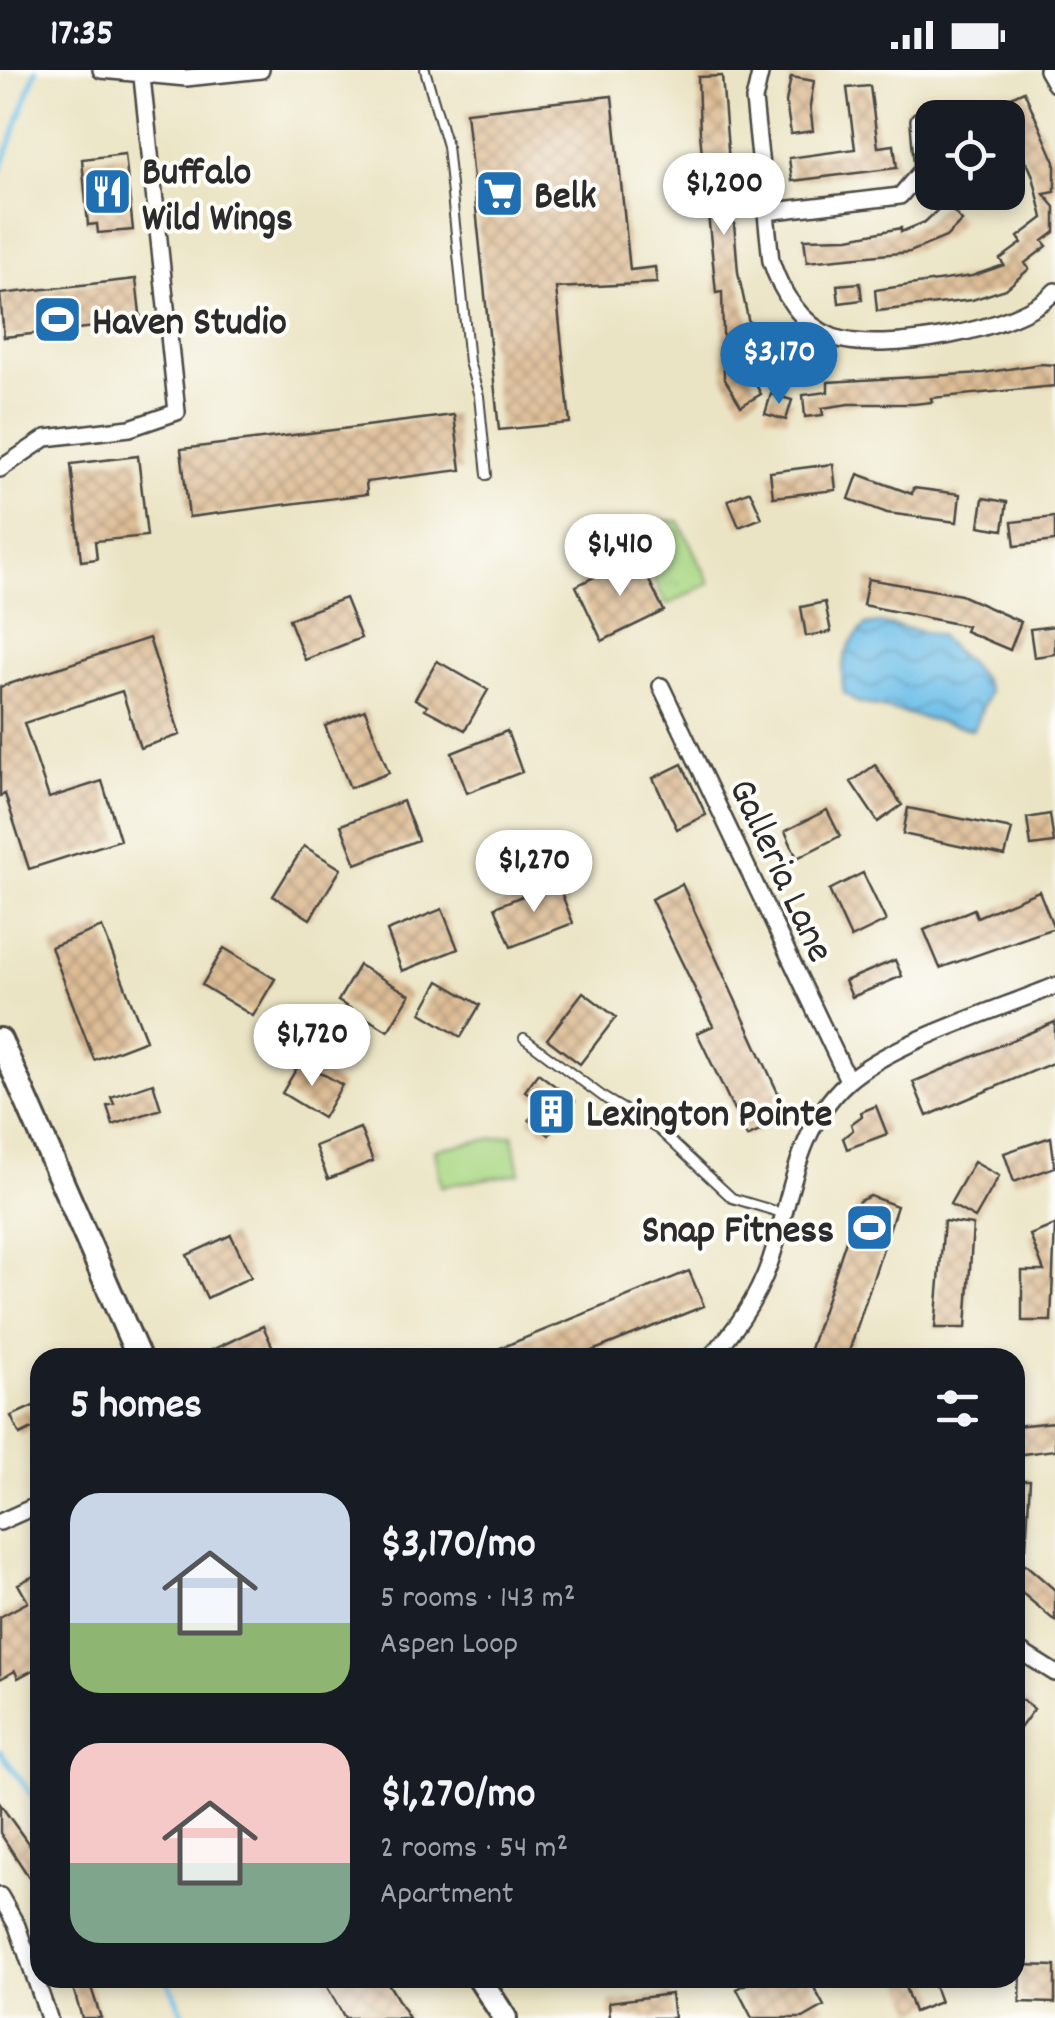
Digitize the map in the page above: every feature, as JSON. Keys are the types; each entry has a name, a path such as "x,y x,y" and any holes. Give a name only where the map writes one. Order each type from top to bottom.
{"main road":[{"path":"0,1040 135,1348"},
{"path":"486,1988 505,2018"}],"street":[{"path":"101,70 142,77 261,70"},
{"path":"761,70 754,100 778,283 809,323 849,342 988,330 1014,321 1053,297"},
{"path":"1047,70 1055,84"},
{"path":"0,469 46,438 130,428 177,412 142,77"},
{"path":"766,212 900,196 915,179"},
{"path":"785,358 809,323"},
{"name":"Galleria Lane","path":"660,686 848,1080"},
{"path":"719,1348 732,1336 756,1296 815,1122 848,1080 886,1057 1055,986"},
{"path":"0,1522 30,1508"},
{"path":"1025,1654 1055,1673"},
{"path":"0,1896 17,1926 30,1963"},
{"path":"39,1988 49,2018"}],"lane":[{"path":"425,70 447,146 469,362 479,396 488,476"},
{"path":"524,1038 606,1099 659,1130 732,1198 782,1214"}],"green space":[{"path":"648,521 679,521 710,583 667,605 630,530"},
{"path":"513,1135 520,1173 441,1186 435,1149"}],"water":[{"path":"879,623 939,635 973,668 989,692 973,730 857,702 844,693 842,673 848,648 866,625"}],"building":[{"path":"722,76 738,272 750,328 751,346 745,346 748,370 761,394 741,406 724,378 722,292 716,293 700,134 698,77"},
{"path":"791,77 814,81 810,106 813,131 791,134 786,102"},
{"path":"870,86 878,147 894,145 897,168 792,181 789,158 855,149 847,88"},
{"path":"1024,91 1055,162 1055,192 1044,194 1055,207 1055,232 1043,241 1047,246 1025,263 1029,269 1006,289 972,300 877,311 875,290 972,276 1004,265 1000,259 1022,243 1018,237 1043,218 1025,158 1025,100 1004,100"},
{"path":"612,96 630,270 655,267 657,283 556,288 570,423 499,430 466,112"},
{"name":"Buffalo Wild Wings","path":"125,154 133,230 98,233 97,224 88,225 82,159"},
{"path":"938,210 952,210 962,221 946,237 910,252 807,262 804,239 849,238 901,228 901,232 925,222"},
{"path":"136,279 141,322 4,337 0,294"},
{"path":"860,283 862,300 839,303 837,285"},
{"path":"1055,365 1055,386 931,398 932,402 914,404 849,404 822,408 823,415 805,417 803,395 828,392 828,382 983,373"},
{"path":"771,394 792,400 786,420 765,414"},
{"path":"454,415 461,470 366,482 367,494 189,517 181,449"},
{"path":"138,456 147,536 95,541 97,559 81,561 71,464"},
{"path":"833,464 836,490 773,497 770,472"},
{"path":"858,474 912,494 913,488 960,494 957,522 887,513 849,499"},
{"path":"750,491 762,518 739,527 728,500"},
{"path":"983,498 1007,502 1003,530 979,526"},
{"path":"1055,517 1055,541 1015,546 1012,522"},
{"path":"637,556 664,611 602,641 576,586"},
{"path":"868,579 961,595 1021,622 1010,650 965,631 967,626 863,605"},
{"path":"345,598 361,638 305,660 289,619"},
{"path":"825,602 831,632 806,636 801,607"},
{"path":"1055,626 1055,654 1034,657 1030,629"},
{"path":"149,638 180,735 140,748 122,691 24,723 49,798 102,781 120,840 29,869 5,794 0,796 0,687"},
{"path":"437,661 488,690 465,730 425,709 427,706 415,699"},
{"path":"365,710 389,773 350,788 325,726"},
{"path":"507,731 522,772 467,793 452,753"},
{"path":"682,764 706,815 677,829 653,778"},
{"path":"875,765 902,805 878,822 851,782"},
{"path":"403,801 418,840 356,864 341,825"},
{"path":"908,808 1012,829 1005,856 903,834"},
{"path":"827,810 840,836 797,858 785,831"},
{"path":"1050,814 1054,843 1031,846 1027,818"},
{"path":"304,846 341,869 310,919 273,896"},
{"path":"863,873 886,921 851,938 829,890"},
{"path":"557,882 573,923 511,947 495,907"},
{"path":"682,884 789,1117 747,1137 697,1033 713,1026 651,899"},
{"path":"1039,891 1054,928 940,968 924,930 974,909 977,917"},
{"path":"442,909 458,949 402,971 387,931"},
{"path":"102,927 146,1040 94,1060 51,947"},
{"path":"224,948 275,979 253,1016 202,985"},
{"path":"895,960 902,976 852,997 845,981"},
{"path":"359,965 410,995 388,1031 338,1001"},
{"path":"439,981 480,1005 461,1037 421,1013"},
{"path":"583,992 616,1017 580,1064 547,1039"},
{"path":"1055,1022 1055,1062 927,1116 913,1082"},
{"path":"301,1061 342,1085 323,1118 282,1093"},
{"name":"Lexington Pointe","path":"538,1073 575,1101 549,1135 529,1120 541,1103 525,1091"},
{"path":"153,1083 161,1109 113,1125 107,1106 114,1104 111,1097"},
{"path":"876,1106 887,1134 847,1149 843,1138 853,1130 851,1124 862,1116 861,1112"},
{"path":"360,1128 373,1161 328,1179 315,1146"},
{"path":"1051,1137 1055,1167 1014,1182 1004,1153"},
{"path":"974,1162 999,1176 975,1218 950,1204"},
{"path":"870,1196 897,1206 850,1348 810,1348 859,1201"},
{"path":"944,1221 973,1225 966,1328 935,1328"},
{"path":"1055,1225 1051,1321 1022,1321 1022,1271 1044,1271 1030,1235"},
{"path":"231,1235 251,1277 207,1298 187,1255"},
{"path":"689,1271 704,1306 599,1348 500,1348"},
{"path":"263,1326 273,1348 216,1348"},
{"path":"30,1407 30,1430 20,1435 11,1416"},
{"path":"1055,1422 1055,1450 1025,1454 1025,1425"},
{"path":"1025,1480 1030,1480 1026,1548"},
{"path":"1025,1564 1055,1590 1055,1621 1025,1596"},
{"path":"30,1578 30,1671 18,1678 15,1671 0,1679 0,1617 28,1602 18,1584"},
{"path":"1025,1702 1034,1709 1025,1721"},
{"path":"0,1804 30,1846 30,1879 0,1833"},
{"path":"1025,1965 1055,1966 1055,2003 1020,2002 1020,1988 1025,1988"},
{"path":"73,1988 91,1988 101,2018 82,2018"},
{"path":"328,1988 391,1988 409,2018 345,2018"},
{"path":"814,1988 824,2006 803,2018 752,2018 737,1989"},
{"path":"906,1988 935,1988 940,2002 914,2012"},
{"path":"671,1994 674,2018 610,2018 609,2002"}],"waterway":[{"path":"0,172 36,70"},
{"path":"0,1751 30,1793"},
{"path":"172,1988 185,2018"}],"place":[{"name":"Buffalo Wild Wings","path":"107,192"},
{"name":"Belk","path":"499,193"},
{"name":"Haven Studio","path":"57,319"},
{"name":"Lexington Pointe","path":"551,1111"},
{"name":"Snap Fitness","path":"869,1227"}]}
